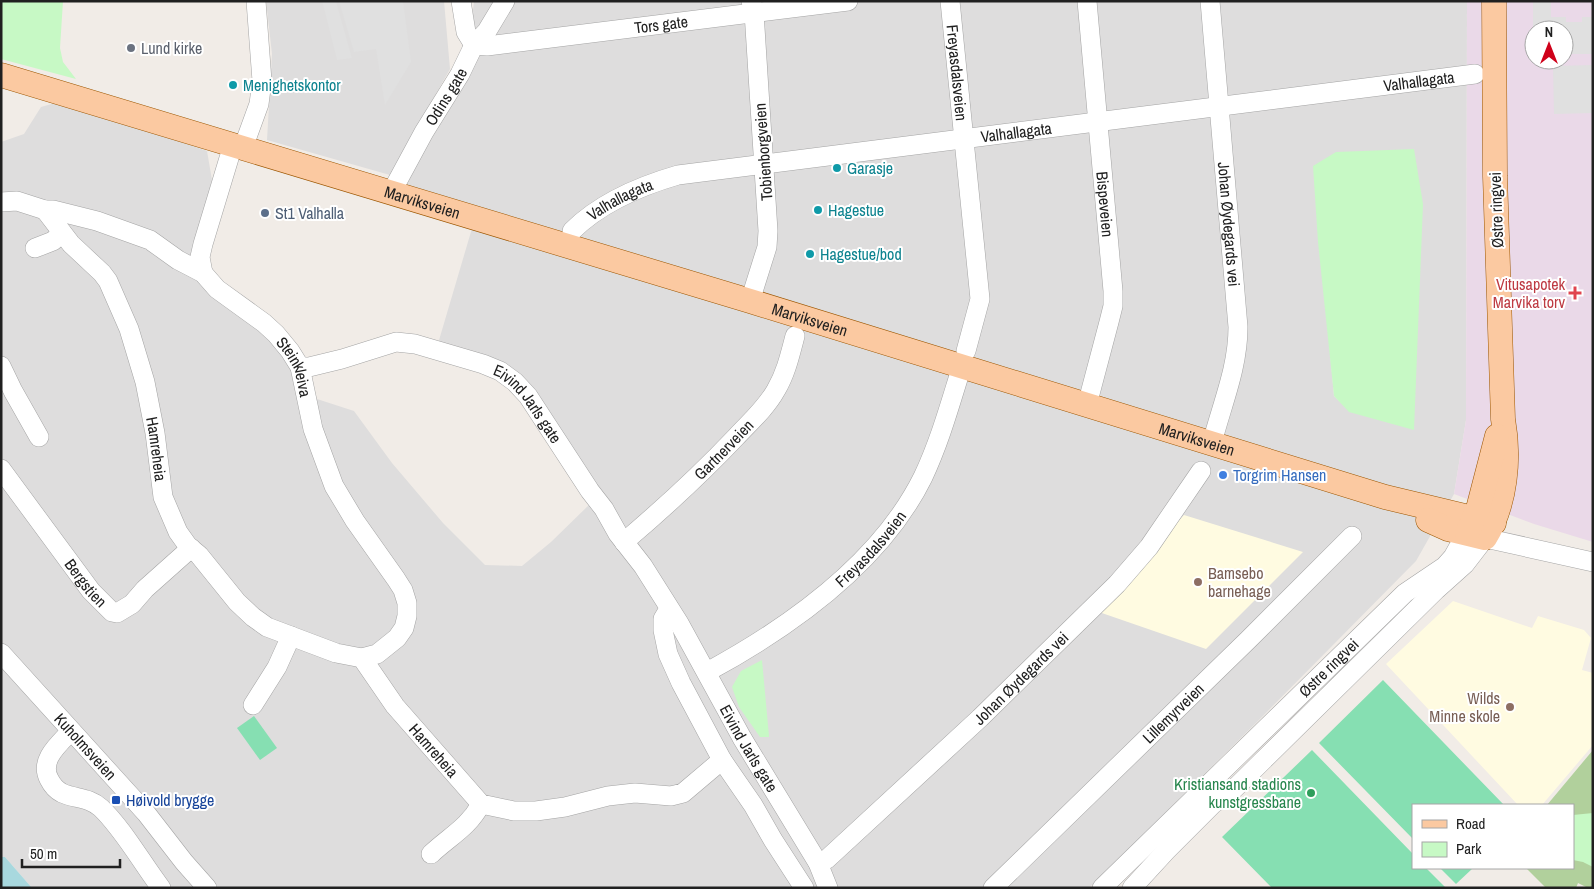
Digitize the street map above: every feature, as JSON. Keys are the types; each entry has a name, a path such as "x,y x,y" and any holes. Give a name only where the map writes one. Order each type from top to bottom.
{"main road":[{"name":"Østre ringvei","path":"1480,528 1478,509 1503,419 1494,160 1494,1"},
{"name":"Marviksveien","path":"1,75 750,301 964,359 1087,405 1480,528"}],"street":[{"path":"203,273 200,257 202,244 238,146 259,104 262,82 256,1"},
{"path":"461,1 466,32 474,45"},
{"name":"Odins gate","path":"390,193 424,132 460,74 474,45 487,31 505,1"},
{"name":"Tors gate","path":"474,45 487,46 753,7 848,1"},
{"name":"Freyasdalsveien","path":"706,672 746,650 788,623 830,590 871,551 903,511 925,471 946,418 980,300 950,1"},
{"name":"Bispeveien","path":"1087,1 1113,306 1087,405"},
{"name":"Johan Øydegards vei","path":"1210,1 1238,340 1232,378 1212,443"},
{"name":"Tobienborgveien","path":"750,301 767,247 768,231 753,7"},
{"name":"Valhallagata","path":"572,231 591,214 616,199 662,179 678,175 1475,74"},
{"name":"Steinkleiva","path":"6,202 29,204 45,210 53,210 97,221 133,232 150,240 178,260 203,273 217,289 264,323 290,351 300,368 312,429 331,479 355,521 396,578 403,590 407,603 407,616 404,628 397,638 376,654 362,658"},
{"name":"Hamreheia","path":"45,210 62,232 108,281 128,329 146,382 163,497 178,532 237,602 267,627 336,653 362,658 395,706 481,804"},
{"path":"35,248 53,241 62,232"},
{"name":"Gartnerveien","path":"624,542 700,475 762,409 775,392 783,377 795,336"},
{"name":"Eivind Jarls gate","path":"300,368 342,359 396,342 415,344 483,364 500,370 515,382 528,396 624,542 643,566 693,646 742,738 818,863 828,888"},
{"path":"1,366 39,437"},
{"name":"Bergstien","path":"1,469 92,591 112,612 117,613 132,604 145,589 191,548"},
{"name":"Johan Øydegards vei","path":"818,863 827,859 920,773 1117,584 1149,547 1201,471"},
{"name":"Marviksveien","path":"1480,528 1593,562"},
{"name":"Østre ringvei","path":"1102,888 1404,593 1445,566 1480,528"},
{"name":"Østre ringvei","path":"1132,888 1213,804 1235,788 1464,564 1480,528"},
{"name":"Lillemyrveien","path":"992,888 1248,640 1352,536"},
{"name":"Eivind Jarls gate","path":"669,609 663,619 663,630 668,654 684,690 722,760 754,805 773,840 804,888"},
{"path":"253,705 278,666 291,636"},
{"name":"Kuholmsveien","path":"1,653 146,814 207,888"},
{"path":"71,731 53,750 47,760 46,772 52,785 63,794 85,799 99,806 116,825 161,888"},
{"path":"431,854 465,827 481,804 514,811 536,811 565,807 608,796 635,793 670,796 683,793 722,760"}],"shaded area":[{"path":"266,1 444,1 450,69 390,175 267,140 272,54"},
{"path":"322,1 336,1 352,58 337,60"},
{"path":"339,1 403,1 411,62 385,105 376,49 354,52"},
{"path":"474,1 1467,1 1466,420 1454,494 1416,561 1089,888 32,888 5,857 1,857 1,142 24,134 41,107 62,101 207,151 212,180 195,255 215,288 277,334 317,399 354,411 392,463 443,523 485,565 522,566 551,542 591,503 508,375 437,347 478,208 403,191 428,140 466,75","holes":["1327,318 1350,412 1334,396"]},
{"path":"1467,1 1593,1 1593,542 1534,524 1454,494 1466,420"},
{"path":"1533,1 1551,1 1551,17 1566,17 1566,20 1533,20"},
{"path":"1582,17 1593,17 1593,54 1574,54 1574,22 1582,22"},
{"path":"1574,65 1593,65 1593,113 1554,114 1553,70 1574,70"},
{"name":"Bamsebo barnehage","path":"1184,515 1303,552 1206,649 1096,611"},
{"name":"Wilds Minne skole","path":"1453,601 1532,628 1538,616 1584,630 1591,638 1582,670 1593,673 1593,745 1543,804 1517,804 1386,664"}],"green space":[{"path":"1,1 63,1 60,48 63,62 76,79 1,59"},
{"path":"1414,149 1423,204 1414,430 1349,412 1334,396 1318,242 1313,166 1336,152"},
{"path":"762,660 769,737 760,737 739,707 732,687 741,671"},
{"path":"1383,680 1503,804 1412,804 1412,838 1319,743"},
{"path":"254,716 277,748 260,760 237,728"},
{"name":"Kristiansand stadions kunstgressbane","path":"1312,750 1412,853 1412,869 1427,869 1446,888 1272,888 1222,837"},
{"path":"1593,750 1593,888 1588,888 1578,883 1576,888 1546,888 1527,869 1574,869 1574,804 1548,804"},
{"path":"1593,813 1593,867 1574,860 1574,815"},
{"path":"1441,869 1472,869 1456,884"}],"water":[{"path":"1,857 5,857 32,888 1,888"}],"place":[{"name":"Lund kirke","path":"131,48"},
{"name":"Menighetskontor","path":"233,85"},
{"name":"Garasje","path":"837,168"},
{"name":"Hagestue","path":"818,210"},
{"name":"St1 Valhalla","path":"265,213"},
{"name":"Hagestue/bod","path":"810,254"},
{"name":"Vitusapotek Marvika torv","path":"1575,293"},
{"name":"Torgrim Hansen","path":"1223,475"},
{"name":"Bamsebo barnehage","path":"1198,582"},
{"name":"Wilds Minne skole","path":"1510,707"},
{"name":"Kristiansand stadions kunstgressbane","path":"1311,793"},
{"name":"Høivold brygge","path":"116,800"}]}
